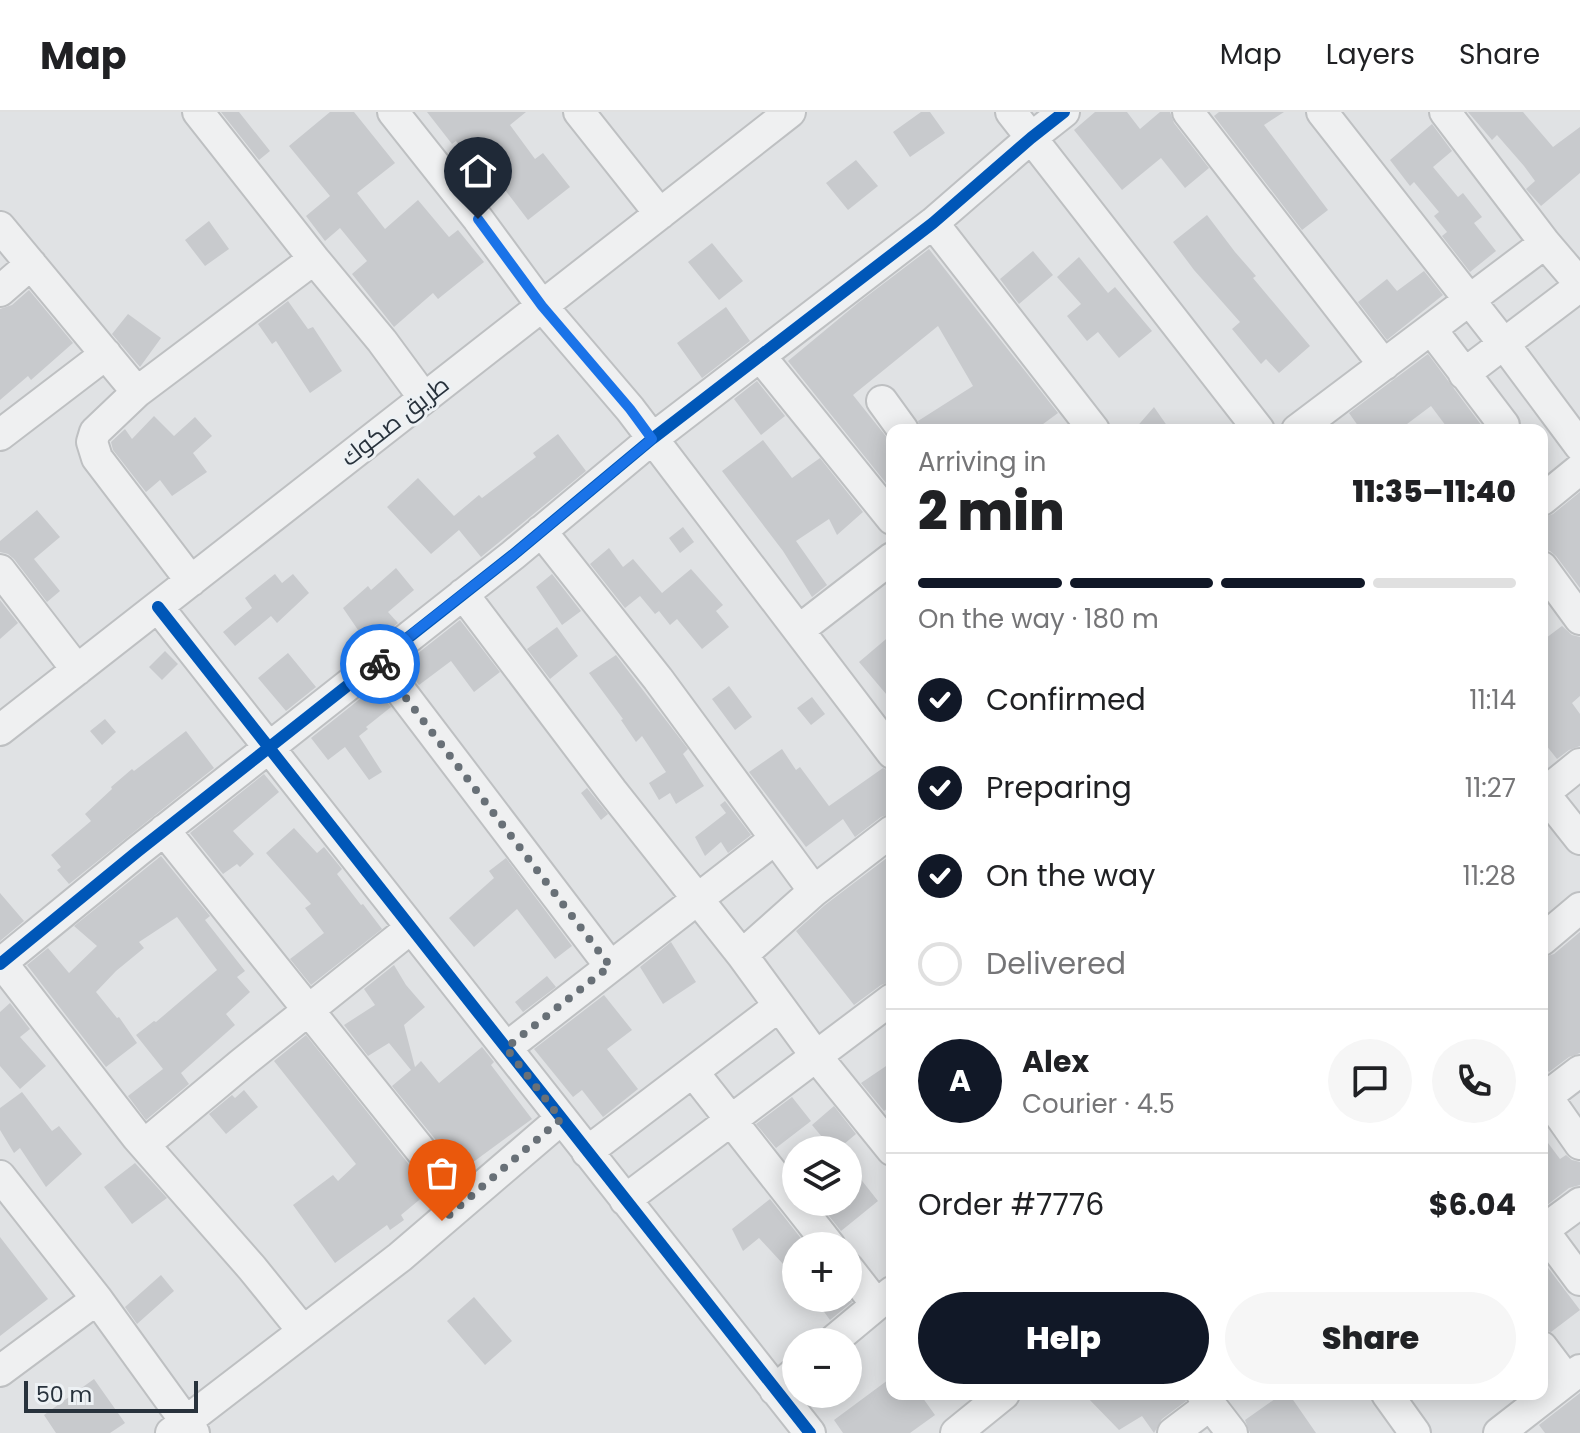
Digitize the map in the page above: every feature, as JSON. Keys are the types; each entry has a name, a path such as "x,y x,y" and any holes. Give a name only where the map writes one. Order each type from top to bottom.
{"street":[{"path":"198,112 424,398"},
{"path":"393,112 542,306 630,409 886,745"},
{"path":"579,112 660,214"},
{"name":"طريق صكوك","path":"0,730 790,112"},
{"path":"1011,112 1254,424"},
{"path":"303,1331 144,1145 1,964 652,439 933,223 1064,112"},
{"path":"1188,112 1384,365"},
{"path":"1322,112 1580,446"},
{"path":"1445,112 1580,285 1464,374"},
{"path":"933,223 1078,424"},
{"path":"0,227 137,392"},
{"path":"1305,424 1545,243"},
{"path":"191,581 97,458 92,442 95,432 137,392 314,259"},
{"path":"0,291 31,264"},
{"path":"1431,329 1503,424"},
{"path":"0,435 106,354"},
{"path":"760,356 886,512"},
{"path":"882,401 899,424"},
{"path":"1548,495 1580,469"},
{"path":"541,531 658,679 814,891"},
{"path":"799,630 886,563"},
{"path":"0,570 77,670"},
{"path":"1548,575 1580,619"},
{"path":"463,594 612,791 699,898 816,1056 886,1143"},
{"path":"158,607 625,1200 782,1378"},
{"path":"378,661 610,966"},
{"path":"1548,788 1580,764"},
{"path":"1548,798 1580,839"},
{"path":"164,830 463,1203"},
{"path":"742,955 814,891 886,836"},
{"path":"506,1048 775,839"},
{"path":"1548,935 1580,908"},
{"path":"144,1145 411,928"},
{"path":"625,1200 886,1004"},
{"path":"587,1152 779,1006"},
{"path":"1548,1093 1580,1071"},
{"path":"693,1072 819,1232"},
{"path":"1548,1101 1580,1144"},
{"path":"2,1181 97,1299 184,1429 303,1331 400,1257 561,1119"},
{"path":"1548,1226 1580,1203"},
{"path":"1548,1237 1580,1280"},
{"path":"849,1328 884,1298 862,1280"},
{"path":"0,1371 97,1299"},
{"path":"1548,1352 1574,1375 1548,1395"},
{"path":"956,1433 997,1400"},
{"path":"1173,1433 1205,1400"},
{"path":"1207,1400 1232,1433"},
{"path":"1391,1400 1415,1433"},
{"path":"1499,1433 1542,1400"},
{"path":"798,1408 810,1433"}],"building":[{"path":"221,112 239,112 270,151 259,160"},
{"path":"330,112 354,112 395,163 357,193 385,229 418,200 449,237 458,230 484,262 438,299 433,293 394,327 352,274 367,261 340,228 325,241 306,216 330,196 289,146"},
{"path":"427,112 526,112 510,125 535,159 543,153 570,187 528,220 502,186 504,184 477,153 470,159 456,141 452,144"},
{"path":"921,112 930,112 945,133 910,157 893,132"},
{"path":"1095,112 1127,112 1140,129 1160,112 1170,112 1174,123 1209,168 1185,188 1161,158 1122,190 1074,130"},
{"path":"1219,112 1284,112 1264,125 1328,210 1302,230 1214,116"},
{"path":"1468,112 1523,112 1553,147 1580,127 1580,173 1541,206 1526,189 1535,181 1524,166 1497,135 1492,140"},
{"path":"1432,124 1452,151 1433,167 1458,197 1463,193 1482,217 1474,223 1496,251 1470,272 1442,236 1447,232 1434,216 1439,212 1414,182 1410,186 1390,160"},
{"path":"856,160 878,186 848,210 826,183"},
{"path":"1207,215 1256,276 1253,278 1310,346 1279,373 1266,359 1261,364 1232,329 1240,322 1173,242"},
{"path":"209,221 229,249 205,266 185,240"},
{"path":"712,243 743,281 719,300 688,262"},
{"path":"929,249 1058,413 1043,424 919,424 918,421 973,386 938,326 853,395 886,436 886,483 788,361"},
{"path":"1033,251 1053,275 1019,304 1000,279"},
{"path":"1079,257 1108,293 1115,287 1152,331 1119,358 1098,332 1087,341 1067,316 1081,304 1057,277"},
{"path":"1424,271 1443,295 1387,340 1358,302 1387,279 1397,291"},
{"path":"29,290 73,343 31,380 28,376 0,400 0,309 12,305"},
{"path":"288,301 308,329 313,327 342,371 310,393 276,341 272,344 258,324"},
{"path":"726,307 750,341 702,378 677,343"},
{"path":"128,314 161,338 140,367 112,334"},
{"path":"1428,354 1480,424 1444,424 1431,406 1407,424 1357,424 1349,413"},
{"path":"757,381 785,416 761,435 734,399"},
{"path":"1154,407 1166,424 1139,424"},
{"path":"154,416 174,436 195,417 212,436 193,453 207,472 172,496 160,480 146,492 113,450 111,442 125,429 132,439"},
{"path":"558,434 586,471 481,557 459,530 431,554 387,507 418,478 454,516 479,495 482,498 536,457 533,453"},
{"path":"763,440 792,478 820,458 863,512 837,535 829,519 796,541 827,585 812,597 783,551 722,471"},
{"path":"1580,492 1580,588 1556,556 1548,550 1548,516"},
{"path":"37,510 60,537 34,559 60,591 47,602 14,559 0,552 0,541"},
{"path":"683,527 694,542 680,553 669,538"},
{"path":"609,548 623,567 633,559 662,593 691,569 723,605 716,611 729,627 702,649 677,619 670,625 659,611 655,614 640,596 625,608 590,564"},
{"path":"396,568 414,590 388,612 398,623 369,646 343,608 368,586 371,590"},
{"path":"275,574 282,583 293,574 309,593 277,623 271,616 235,646 223,632 252,608 245,598"},
{"path":"552,574 581,611 562,625 536,587"},
{"path":"0,600 18,623 0,639"},
{"path":"460,620 500,672 474,692 451,661 419,685 403,665"},
{"path":"1562,626 1572,635 1580,637 1580,696 1572,703 1580,714 1580,746 1557,759 1548,748 1548,636"},
{"path":"557,627 578,656 550,679 527,649"},
{"path":"886,639 886,694 859,662"},
{"path":"165,651 178,664 162,680 149,667"},
{"path":"288,653 316,687 286,711 258,678"},
{"path":"616,655 688,749 683,754 704,786 676,804 670,793 659,800 649,783 666,772 642,736 636,742 589,673"},
{"path":"729,686 752,717 735,730 712,699"},
{"path":"375,687 391,707 359,736 382,772 369,780 345,747 328,760 311,738"},
{"path":"812,697 825,714 811,725 797,708"},
{"path":"105,719 116,732 102,745 90,731"},
{"path":"186,731 214,768 69,884 57,870 61,867 51,855 91,821 85,814 111,787"},
{"path":"782,749 796,770 800,767 829,806 883,768 886,770 886,815 855,837 843,819 806,847 749,772"},
{"path":"264,774 279,792 233,831 254,854 240,867 237,864 223,874 190,833"},
{"path":"587,788 608,814 601,820 581,793"},
{"path":"725,801 751,835 728,853 721,842 705,856 695,837 726,813 720,805"},
{"path":"294,828 317,853 324,847 342,869 337,874 382,929 311,985 290,959 324,933 305,908 311,904 266,853"},
{"path":"161,856 210,916 205,920 245,971 237,977 250,992 226,1014 235,1025 181,1073 189,1084 146,1120 128,1096 163,1069 136,1035 217,970 177,917 139,942 144,948 96,992 137,1043 106,1067 27,965 48,948 69,973 97,946 74,926"},
{"path":"506,858 572,946 555,959 517,909 474,947 449,918 494,878 489,871"},
{"path":"886,859 886,983 854,1005 796,931"},
{"path":"0,893 24,921 0,941"},
{"path":"1580,932 1580,1053 1549,1072 1548,956"},
{"path":"671,942 696,982 663,1004 640,967"},
{"path":"394,965 425,1007 404,1025 415,1067 421,1061 439,1083 482,1047 494,1062 491,1065 532,1119 461,1171 392,1086 411,1070 389,1043 368,1056 344,1025 375,1005 364,989"},
{"path":"547,976 556,987 523,1012 515,1002"},
{"path":"604,995 632,1030 607,1049 638,1089 603,1117 582,1090 573,1097 534,1049"},
{"path":"10,1003 30,1029 20,1037 46,1066 20,1089 0,1066 0,1012"},
{"path":"306,1035 430,1191 401,1215 404,1220 390,1230 387,1225 335,1263 293,1205 333,1175 338,1181 356,1164 274,1061"},
{"path":"886,1066 886,1110 884,1111 861,1083"},
{"path":"244,1090 258,1107 226,1134 209,1114 232,1095 235,1098"},
{"path":"22,1092 52,1131 59,1126 82,1154 46,1187 20,1148 14,1153 0,1130 0,1108"},
{"path":"792,1097 811,1121 792,1136 782,1136 782,1143 776,1148 756,1124"},
{"path":"834,1106 856,1134 821,1136 812,1125"},
{"path":"1548,1143 1560,1159 1566,1155 1580,1162 1580,1185 1569,1188 1548,1204"},
{"path":"135,1163 167,1198 132,1224 104,1187"},
{"path":"862,1181 878,1201 862,1214"},
{"path":"770,1199 796,1232 782,1232 782,1263 759,1238 743,1251 732,1229"},
{"path":"829,1216 860,1216 841,1231"},
{"path":"0,1237 48,1299 0,1336"},
{"path":"1548,1268 1580,1310 1551,1332 1548,1331"},
{"path":"161,1275 174,1291 137,1324 125,1307"},
{"path":"474,1297 512,1341 485,1365 447,1321"},
{"path":"824,1312 840,1312 830,1320"},
{"path":"94,1379 125,1423 110,1433 56,1433 44,1415"},
{"path":"886,1381 886,1400 924,1400 935,1415 910,1433 843,1433 834,1420 850,1408 862,1408 862,1399"},
{"path":"1580,1393 1580,1433 1545,1433 1539,1425"},
{"path":"1090,1400 1186,1400 1162,1419 1154,1433 1142,1416 1119,1430"},
{"path":"1273,1400 1293,1400 1316,1433 1250,1433 1245,1420"}],"cycle path":[{"path":"0,964 513,555 652,439 933,223 1064,112"},
{"path":"158,607 810,1433"}],"way so far":[{"path":"380,664 610,966 506,1048 561,1119 442,1221"}],"route":[{"path":"380,664 378,661 513,555 652,439 542,306 478,219"}]}
